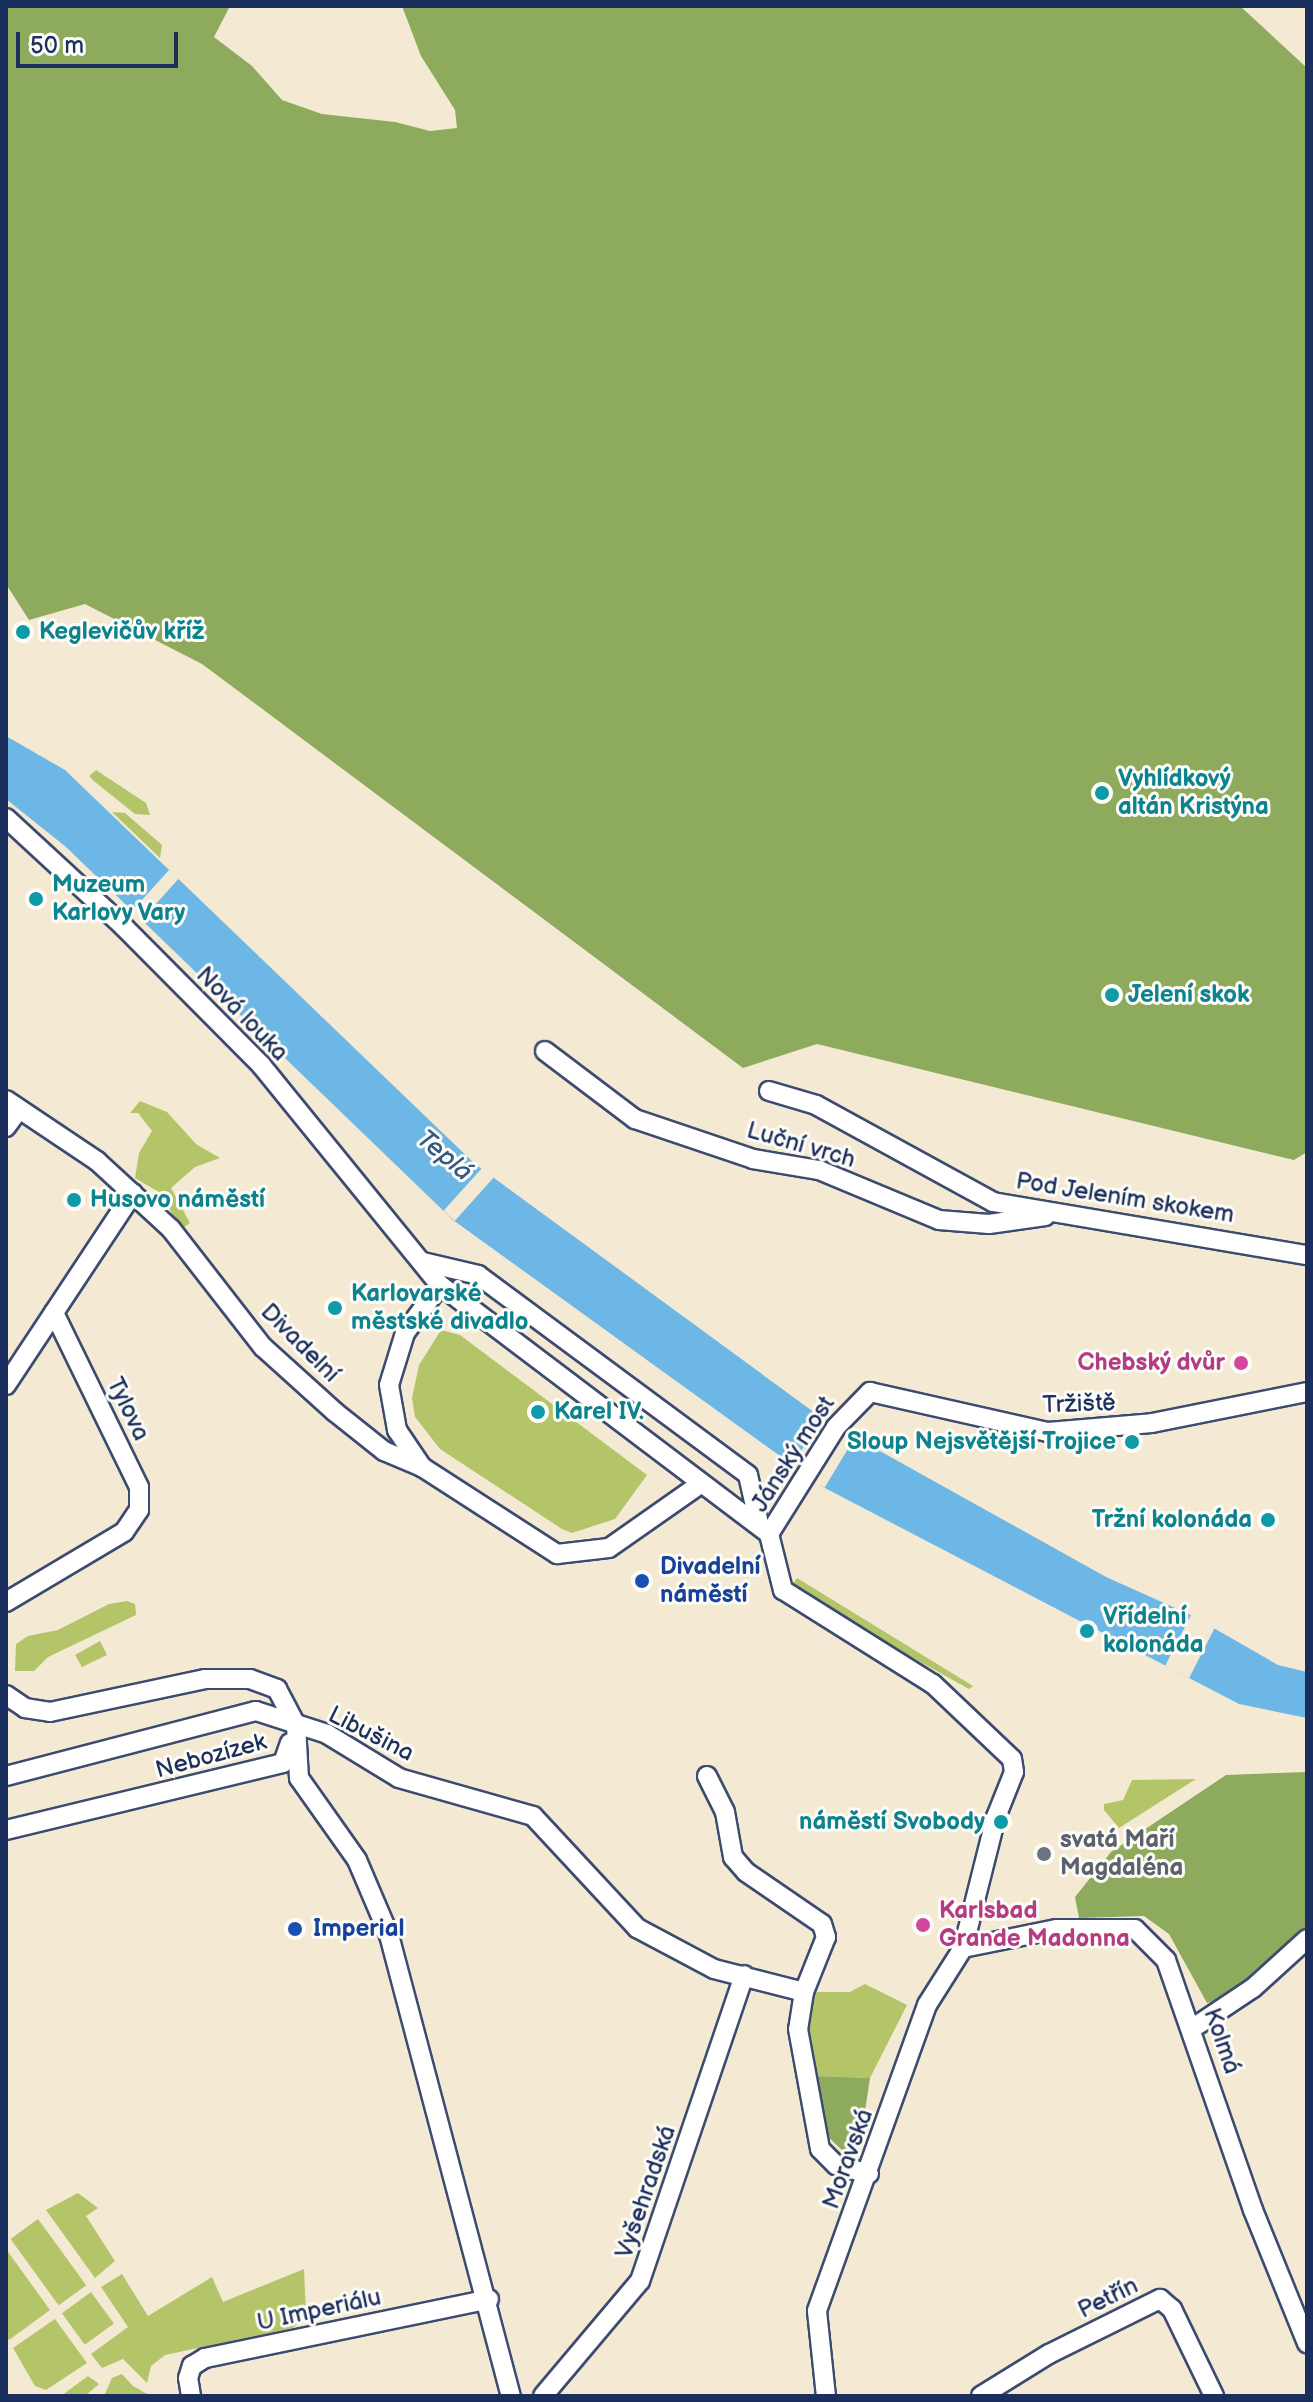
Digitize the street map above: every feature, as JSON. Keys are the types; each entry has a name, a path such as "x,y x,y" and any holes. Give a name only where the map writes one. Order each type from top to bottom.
{"street":[{"name":"Nová louka","path":"6,818 261,1065 423,1262"},
{"name":"Luční vrch","path":"545,1051 635,1119 753,1159 819,1170 939,1220 989,1224 1063,1213"},
{"name":"Pod Jelením skokem","path":"769,1091 816,1105 993,1202 1307,1255"},
{"path":"6,1127 12,1104 97,1161 133,1193 6,1385"},
{"name":"Divadelní","path":"133,1193 171,1229 263,1347 384,1451 422,1467"},
{"path":"423,1262 440,1285 764,1529"},
{"path":"423,1262 478,1275 748,1475 783,1590 933,1684 1012,1759 1012,1788 996,1817 963,1948"},
{"path":"440,1285 405,1333 389,1385 400,1438 422,1467 557,1554 609,1548 702,1483"},
{"name":"Tylova","path":"6,1602 124,1532 139,1510 139,1487 54,1313"},
{"name":"Tržiště","path":"857,1400 885,1391 1048,1432 1152,1423 1307,1392"},
{"name":"Jánský most","path":"764,1529 800,1487 836,1427 857,1400"},
{"path":"6,1695 25,1708 50,1712 190,1681 250,1679 277,1689 296,1725"},
{"name":"Nebozízek","path":"6,1776 256,1711 296,1725 283,1763 6,1830"},
{"name":"Libušina","path":"511,2396 489,2299 389,1935 357,1860 299,1778 296,1725 327,1734 399,1778 533,1816 637,1928 684,1957 804,1992"},
{"path":"707,1776 725,1812 733,1857 746,1872 822,1924 826,1937 804,1992 798,2029 820,2149 836,2165 869,2174"},
{"name":"Kolmá","path":"963,1948 1056,1929 1135,1929 1166,1960 1193,2028 1253,2210 1307,2343"},
{"path":"1193,2028 1253,1988 1307,1939"},
{"name":"Moravská","path":"826,2396 817,2311 869,2174 927,2005 963,1948"},
{"name":"Vyšehradská","path":"543,2396 640,2281 744,1975"},
{"name":"U Imperiálu","path":"190,2387 192,2366 205,2358 489,2299"},
{"name":"Petřín","path":"981,2396 1049,2354 1160,2299 1172,2309 1214,2396"}],"green space":[{"path":"6,6 230,6 214,37 252,66 282,100 322,114 395,122 430,131 457,128 455,110 421,56 402,6 1240,6 1307,68 1307,1152 1294,1160 817,1044 743,1068 202,664 85,604 29,620 6,584"},
{"path":"96,770 146,803 150,815 135,814 95,782 89,776"},
{"path":"112,812 125,813 162,845 160,858"},
{"path":"140,1101 167,1112 196,1144 220,1158 195,1167 171,1188 190,1223 180,1230 162,1194 135,1178 139,1153 152,1131 138,1113 130,1113"},
{"path":"441,1330 460,1335 647,1475 615,1519 572,1533 562,1529 440,1449 415,1417 412,1398 419,1365"},
{"path":"797,1578 973,1686 969,1689 809,1600 792,1585"},
{"path":"127,1601 135,1604 136,1615 48,1657 34,1671 15,1671 16,1644 28,1636 58,1630 109,1604"},
{"path":"100,1641 107,1655 82,1667 75,1655"},
{"path":"1307,1772 1307,1930 1230,1995 1207,2003 1169,1934 1144,1916 1079,1918 1075,1897 1111,1852 1226,1775"},
{"path":"1196,1779 1119,1828 1104,1810 1104,1804 1123,1800 1132,1780"},
{"path":"865,1984 907,2005 870,2078 811,2076 805,2034 810,1992 850,1992"},
{"path":"811,2076 870,2078 859,2150 842,2150 824,2133"},
{"path":"78,2193 98,2208 86,2216 115,2261 95,2278 46,2210"},
{"path":"38,2219 86,2285 59,2305 10,2239"},
{"path":"6,2249 50,2310 9,2340 6,2334"},
{"path":"304,2269 306,2315 293,2328 165,2355 151,2366 147,2383 123,2359 102,2368 91,2354 128,2327 101,2287 122,2274 148,2316 212,2277 223,2302"},
{"path":"91,2292 114,2324 85,2345 62,2313"},
{"path":"55,2319 87,2363 46,2390 35,2386 13,2348"},
{"path":"122,2374 133,2386 151,2396 104,2396 112,2378"},
{"path":"88,2376 99,2384 85,2396 61,2396"}],"water":[{"name":"Teplá","path":"6,736 65,770 475,1164 826,1421 1106,1577 1191,1615 1278,1665 1307,1672 1307,1718 1239,1704 823,1487 453,1220 66,847 6,799"}],"pier":[{"path":"169,870 179,879 141,921 131,912"},
{"path":"483,1167 494,1177 455,1221 444,1211"},
{"path":"821,1418 854,1438 825,1488 791,1468"},
{"path":"1191,1615 1215,1627 1189,1678 1165,1666"}],"place":[{"name":"Keglevičův kříž","path":"23,632"},
{"name":"Vyhlídkový altán Kristýna","path":"1102,793"},
{"name":"Muzeum Karlovy Vary","path":"36,899"},
{"name":"Jelení skok","path":"1112,995"},
{"name":"Husovo náměstí","path":"74,1200"},
{"name":"Karlovarské městské divadlo","path":"335,1308"},
{"name":"Chebský dvůr","path":"1241,1363"},
{"name":"Karel IV.","path":"538,1412"},
{"name":"Sloup Nejsvětější Trojice","path":"1132,1442"},
{"name":"Tržní kolonáda","path":"1268,1520"},
{"name":"Divadelní náměstí","path":"642,1581"},
{"name":"Vřídelní kolonáda","path":"1087,1631"},
{"name":"náměstí Svobody","path":"1001,1822"},
{"name":"svatá Maří Magdaléna","path":"1044,1854"},
{"name":"Karlsbad Grande Madonna","path":"923,1925"},
{"name":"Imperial","path":"295,1929"}]}
